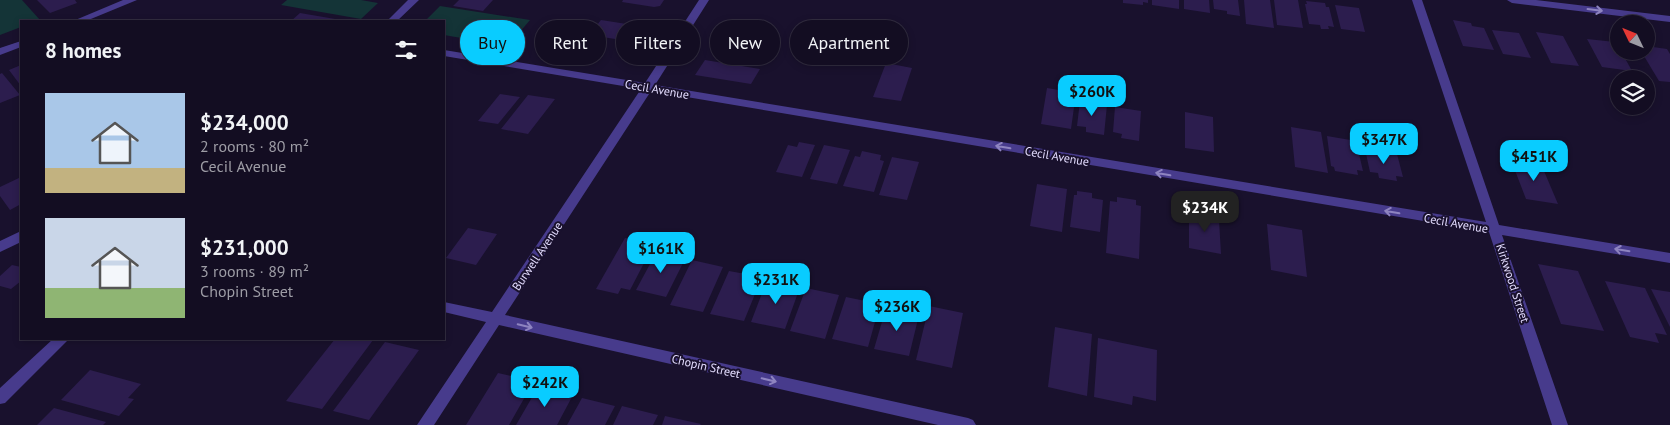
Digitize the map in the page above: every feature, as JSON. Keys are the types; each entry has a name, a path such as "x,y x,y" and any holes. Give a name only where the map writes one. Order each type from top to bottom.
{"street":[{"path":"81,20 132,0"},
{"path":"393,20 414,0"},
{"name":"Burwell Avenue","path":"425,425 704,0"},
{"name":"Kirkwood Street","path":"1417,0 1560,425"},
{"path":"1512,0 1670,19"},
{"path":"0,52 20,44"},
{"name":"Cecil Avenue","path":"445,53 1670,258"},
{"path":"0,247 20,237"},
{"name":"Chopin Street","path":"445,307 968,425"},
{"path":"0,398 61,340"}],"green space":[{"path":"0,0 22,0 40,20 20,20 20,27 0,35"},
{"path":"287,0 361,0 378,3 361,19 281,5"},
{"path":"440,6 530,20 525,26 525,20 460,20 460,38 445,35 445,20 426,20"}],"building":[{"path":"37,0 75,0 77,3 50,13"},
{"path":"459,0 493,0 483,11 453,6"},
{"path":"623,0 664,0 660,6 654,7 622,2"},
{"path":"1123,0 1148,0 1148,3 1143,2 1143,5 1123,3"},
{"path":"1152,0 1179,0 1179,9 1152,5"},
{"path":"1184,0 1209,0 1210,13 1184,9"},
{"path":"1213,0 1238,0 1240,16 1214,9"},
{"path":"1244,0 1270,0 1274,28 1246,24"},
{"path":"1274,0 1298,0 1303,28 1277,25"},
{"path":"1306,1 1325,3 1326,7 1329,7 1334,27 1328,26 1329,29 1321,29 1320,25 1309,24"},
{"path":"1335,5 1359,8 1365,32 1341,29"},
{"path":"300,13 341,20 292,20"},
{"path":"1453,20 1471,23 1472,26 1484,28 1494,50 1463,46"},
{"path":"606,21 616,22 616,39 606,38"},
{"path":"1492,30 1519,33 1531,58 1503,54"},
{"path":"1536,32 1563,36 1579,66 1551,63"},
{"path":"1587,39 1610,41 1610,60 1626,60 1631,70 1602,67"},
{"path":"1655,47 1667,49 1670,54 1670,82 1659,81 1655,70 1652,70 1646,60 1655,60"},
{"path":"705,60 710,61 710,65 736,65 760,69 751,84 695,75"},
{"path":"20,65 20,85 9,70"},
{"path":"885,65 912,68 901,101 873,97"},
{"path":"2,73 20,95 0,103 0,74"},
{"path":"1047,88 1076,93 1071,129 1041,124"},
{"path":"500,94 520,97 498,124 478,121"},
{"path":"528,95 555,99 528,134 501,129"},
{"path":"1080,101 1107,105 1104,135 1086,132 1086,127 1077,126"},
{"path":"1115,107 1141,111 1139,141 1121,138 1122,134 1113,132"},
{"path":"1185,112 1213,117 1214,152 1185,148"},
{"path":"1291,127 1321,132 1328,173 1295,167"},
{"path":"1327,136 1356,141 1363,171 1357,170 1358,175 1335,171 1334,167 1331,166"},
{"path":"799,142 815,145 802,177 776,172 788,145 797,147"},
{"path":"824,145 850,150 837,184 810,179"},
{"path":"1365,149 1397,154 1403,177 1396,176 1397,181 1379,178 1378,173 1370,172"},
{"path":"862,151 881,155 880,160 884,161 874,192 843,186 855,156 860,157"},
{"path":"892,157 919,162 907,200 879,195"},
{"path":"1511,160 1541,164 1558,204 1526,199"},
{"path":"20,177 20,205 10,210 0,196 0,187"},
{"path":"1037,184 1067,189 1062,232 1030,226"},
{"path":"1077,191 1092,193 1092,198 1103,200 1100,232 1070,227 1074,195 1077,195"},
{"path":"1117,197 1136,200 1136,205 1141,206 1139,259 1106,253 1110,201 1117,202"},
{"path":"1195,211 1214,215 1214,219 1219,220 1221,254 1189,248 1189,215 1195,216"},
{"path":"1267,224 1302,230 1307,277 1271,270"},
{"path":"468,228 497,234 476,265 446,258"},
{"path":"625,238 654,244 630,290 621,288 618,294 596,289"},
{"path":"657,251 686,257 666,297 636,290"},
{"path":"692,260 723,267 703,312 670,305"},
{"path":"1538,264 1578,271 1604,331 1561,324"},
{"path":"12,265 20,267 20,282 11,289 0,286 0,276"},
{"path":"729,271 762,277 744,321 710,314"},
{"path":"767,280 800,287 785,329 751,322"},
{"path":"1605,281 1645,288 1667,335 1655,333 1659,343 1630,337"},
{"path":"806,288 839,295 825,339 790,331"},
{"path":"1651,289 1670,292 1670,327"},
{"path":"846,297 880,304 868,347 832,339"},
{"path":"929,306 963,313 952,368 916,360"},
{"path":"886,308 919,315 909,356 874,349"},
{"path":"1055,327 1092,334 1087,396 1048,387"},
{"path":"1098,338 1157,350 1156,401 1133,396 1132,405 1094,397"},
{"path":"334,340 373,340 322,409 286,401"},
{"path":"385,342 419,350 369,420 333,411"},
{"path":"90,370 141,384 128,398 134,399 119,416 61,400"},
{"path":"498,373 534,381 509,425 466,425"},
{"path":"538,387 573,395 557,425 516,425"},
{"path":"582,398 615,406 605,425 567,425"},
{"path":"622,406 658,415 653,425 613,425"},
{"path":"54,408 106,422 103,425 37,425"},
{"path":"665,416 701,424 662,425"}]}
